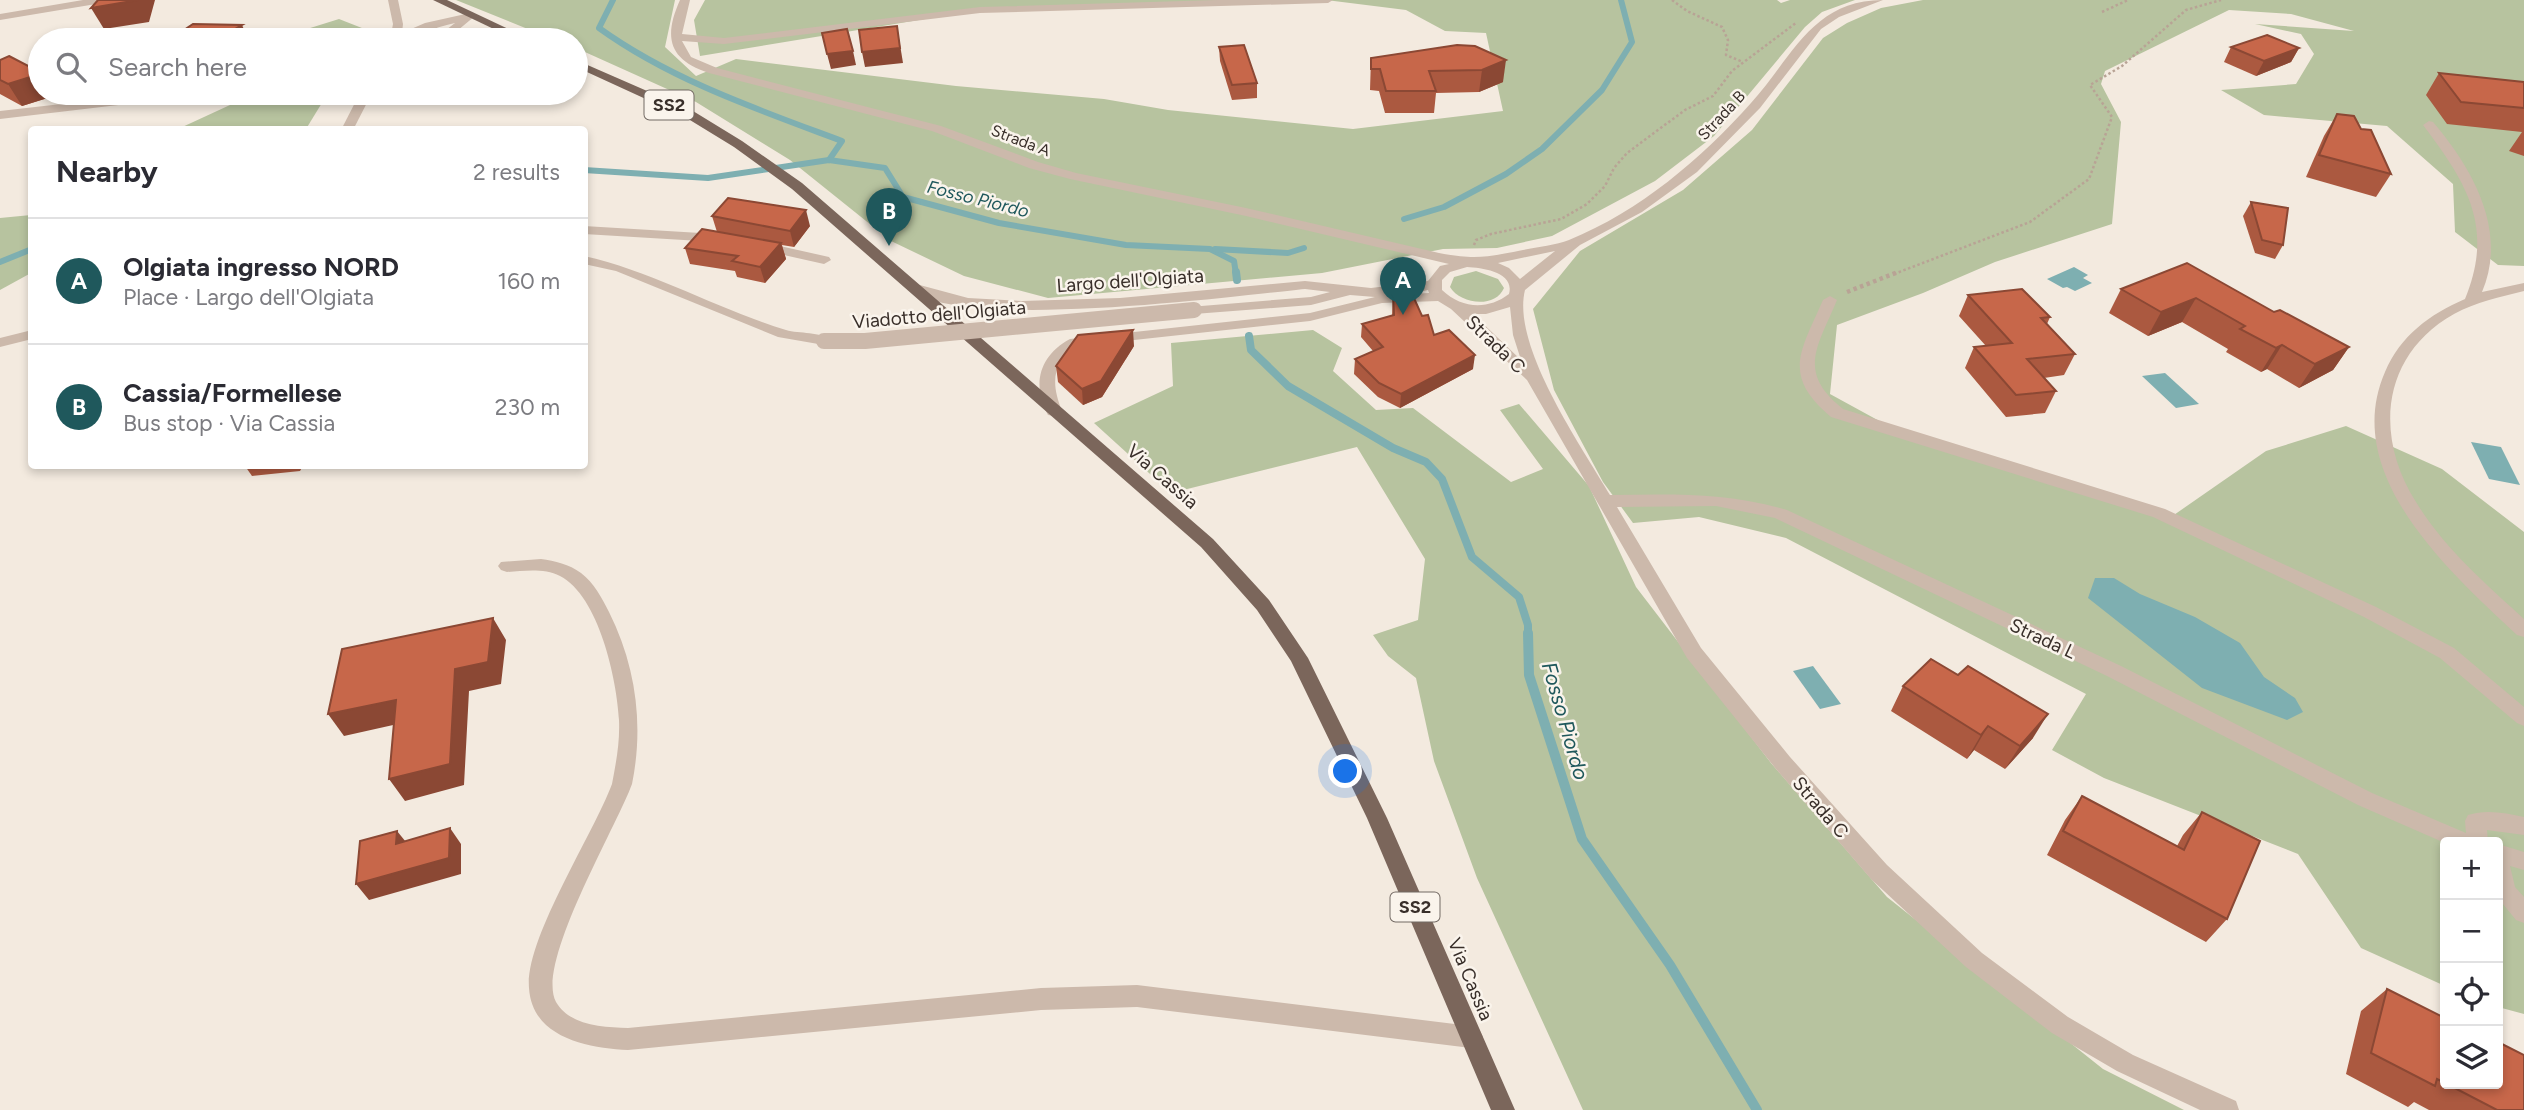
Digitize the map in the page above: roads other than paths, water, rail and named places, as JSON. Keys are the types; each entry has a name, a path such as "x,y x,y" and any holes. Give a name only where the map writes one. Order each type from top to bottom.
{"main road":[{"path":"438,0 498,28"},
{"name":"Via Cassia","path":"588,68 689,114 757,156 797,186 1207,543 1247,585 1299,658 1377,818 1503,1110"}],"street":[{"path":"0,17 102,0"},
{"path":"393,0 397,28"},
{"path":"685,0 679,13 676,36 701,41 728,41 980,10 1328,0"},
{"name":"Strada B","path":"1455,306 1469,310 1498,308 1575,242 1637,209 1693,169 1756,104 1817,27 1835,15 1878,0"},
{"path":"422,28 470,16"},
{"path":"454,28 470,16"},
{"name":"Strada A","path":"676,36 682,53 688,60 711,59 803,97 924,124 1046,169 1115,187 1245,212 1409,251 1473,263"},
{"path":"711,59 728,41"},
{"path":"0,115 85,105"},
{"path":"349,126 360,105"},
{"path":"2429,125 2446,143 2468,179 2482,224 2484,266 2470,302"},
{"path":"588,230 740,242 824,260"},
{"name":"Strada B","path":"1473,263 1575,242"},
{"name":"Strada A","path":"1409,251 1455,306"},
{"name":"Viadotto dell'Olgiata","path":"588,261 620,268 783,334 824,341 865,341 1311,301"},
{"path":"1437,285 1455,265 1473,263 1510,275 1517,292"},
{"name":"Largo dell'Olgiata","path":"1054,411 1046,390 1047,369 1055,355 1075,342 1310,317 1351,299 1416,282 1437,285 1424,302 1394,306 1351,299 1311,301"},
{"name":"Largo dell'Olgiata","path":"916,288 958,302 1014,306 1129,302 1314,284 1351,299"},
{"path":"2524,288 2488,295 2470,302 2417,333 2394,362 2384,398 2385,443 2396,481 2423,526 2466,575 2524,629"},
{"name":"Strada C","path":"1517,292 1525,356 1536,383 1604,501 1694,653 1826,814 1911,904 1974,960 2060,1025 2124,1063 2227,1110"},
{"path":"1830,300 1804,367 1809,384 1819,401 1837,413 2159,513 2370,612 2447,653 2524,718"},
{"name":"Strada C","path":"1455,306 1536,383"},
{"path":"0,343 28,335"},
{"name":"Strada L","path":"1604,501 1730,502 1758,506 1781,514 2113,671 2365,799 2453,837"},
{"path":"507,566 545,564 573,576 597,605 627,689 630,720 628,754 622,784 557,925 543,964 539,987 545,1006 555,1020 568,1028 587,1035 628,1039 1041,999 1137,996 1471,1037"},
{"path":"2477,837 2475,821 2501,821 2524,826"},
{"path":"2503,855 2524,861"},
{"path":"2503,882 2505,891 2524,913"}],"water":[{"path":"2074,267 2088,275 2083,278 2092,283 2075,291 2047,279"},
{"path":"2165,373 2199,404 2176,408 2142,376"},
{"path":"2471,442 2501,447 2520,485 2489,479"},
{"path":"2095,578 2114,578 2140,594 2195,617 2240,643 2264,677 2295,698 2303,712 2287,720 2202,688 2088,598"},
{"path":"1813,666 1841,704 1820,709 1793,671"}],"waterway":[{"path":"613,0 599,28 656,63 716,92 842,141 829,160"},
{"path":"1404,219 1444,207 1506,174 1542,149 1602,90 1632,42 1621,0"},
{"name":"Fosso Piordo","path":"588,170 708,178 829,160"},
{"name":"Fosso Piordo","path":"829,160 885,168 903,197 999,223 1126,245 1210,249 1234,261 1236,274"},
{"path":"1215,249 1288,253 1304,248"},
{"name":"Fosso Piordo","path":"0,262 28,251"},
{"name":"Fosso Piordo","path":"1236,272 1237,280"},
{"name":"Fosso Piordo","path":"1249,336 1251,350 1288,386 1393,448 1426,462 1442,479 1472,557 1519,597 1528,633"},
{"name":"Fosso Piordo","path":"1528,633 1529,675 1582,839 1670,965 1757,1110"}],"place":[{"name":"Cassia/Formellese","path":"889,246"},
{"name":"Olgiata ingresso NORD","path":"1403,315"}]}
